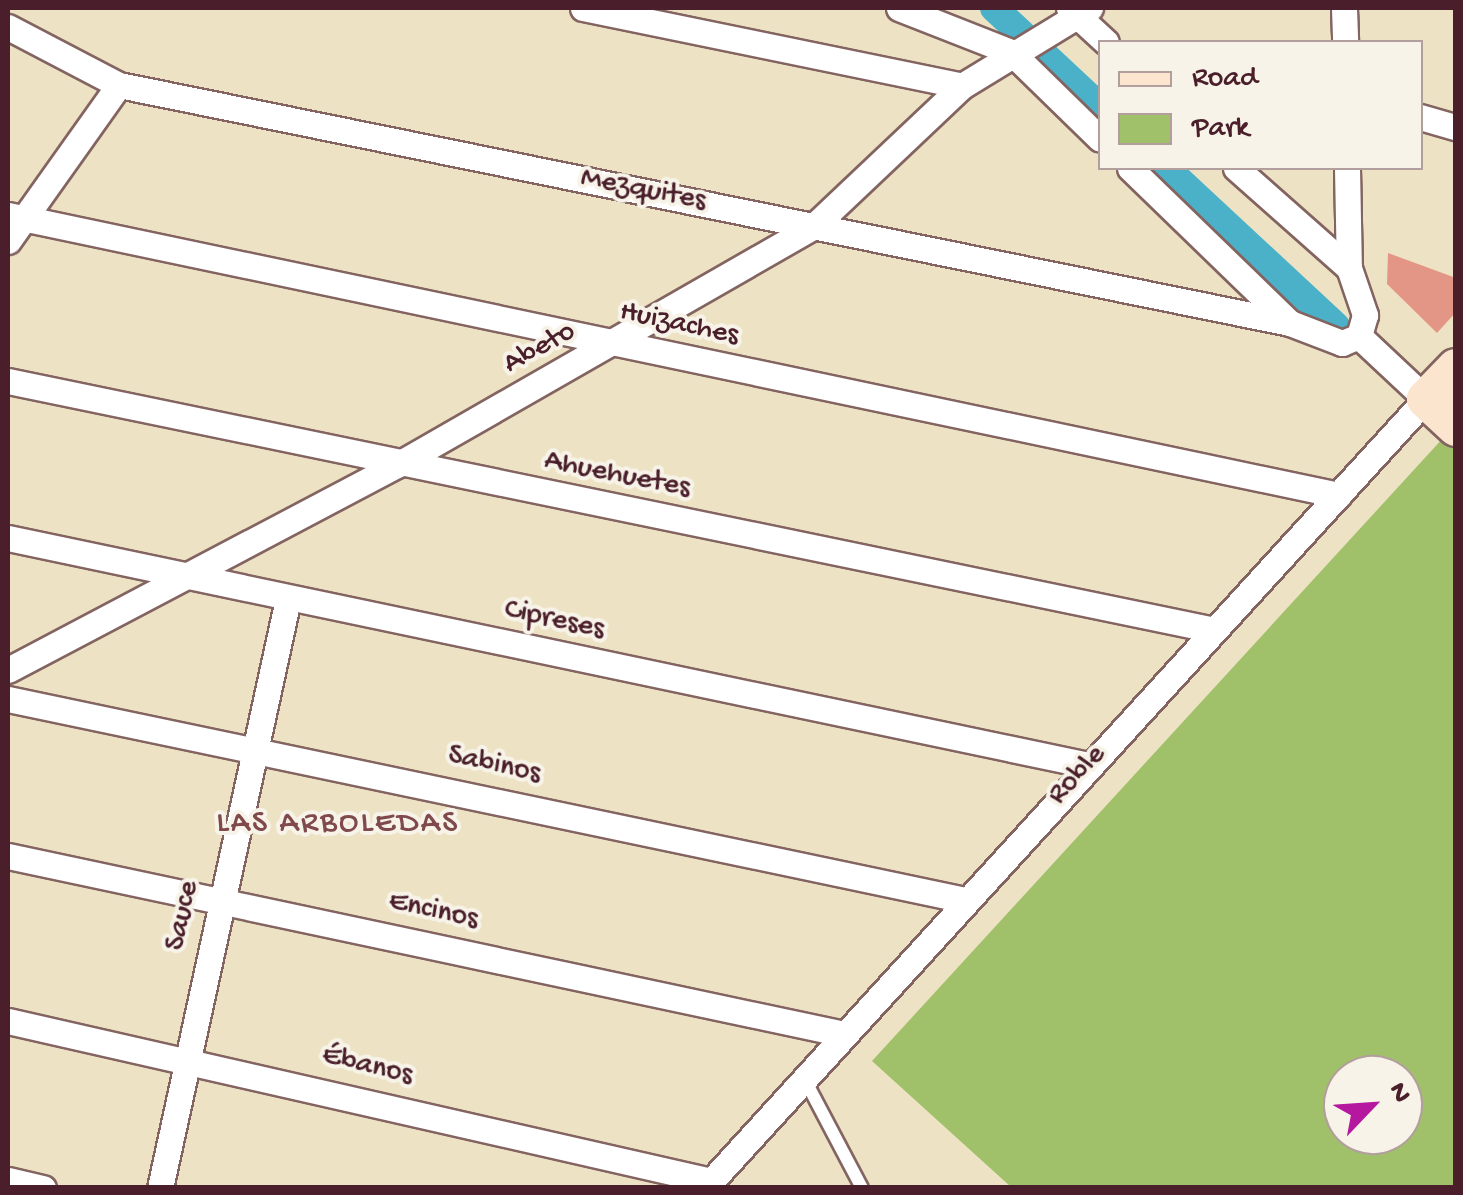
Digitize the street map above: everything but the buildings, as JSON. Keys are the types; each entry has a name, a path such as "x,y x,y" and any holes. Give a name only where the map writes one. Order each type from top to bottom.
{"street":[{"path":"583,8 962,86"},
{"path":"899,8 1021,46 1098,137"},
{"path":"1344,8 1345,40"},
{"path":"1074,12 1104,40"},
{"name":"Abeto","path":"8,670 397,466 614,345 814,226 962,86 1074,12"},
{"name":"Mezquites","path":"8,27 119,86 1290,323 1342,342 1358,336"},
{"path":"13,226 119,86"},
{"path":"1423,118 1456,128"},
{"path":"1132,170 1290,323"},
{"path":"1238,170 1349,268"},
{"path":"1347,170 1349,268 1365,315 1358,336 1456,427"},
{"name":"Huizaches","path":"13,226 1339,495"},
{"name":"Roble","path":"708,1184 1088,765 1456,368"},
{"name":"Ahuehuetes","path":"8,381 397,466 1215,630"},
{"name":"Cipreses","path":"8,538 193,573 288,599 1088,765"},
{"name":"Sauce","path":"160,1188 288,599"},
{"name":"Sabinos","path":"8,699 254,747 965,900"},
{"name":"Encinos","path":"8,856 844,1034"},
{"name":"Ébanos","path":"8,1021 189,1058 708,1184"},
{"path":"8,1180 43,1188"}],"lane":[{"path":"804,1078 862,1188"}],"green space":[{"path":"1455,425 1455,1187 1011,1187 872,1061"}],"waterway":[{"path":"994,8 1098,105"},
{"path":"1168,170 1336,326"}],"district":[{"name":"LAS ARBOLEDAS","path":"338,824"}]}
